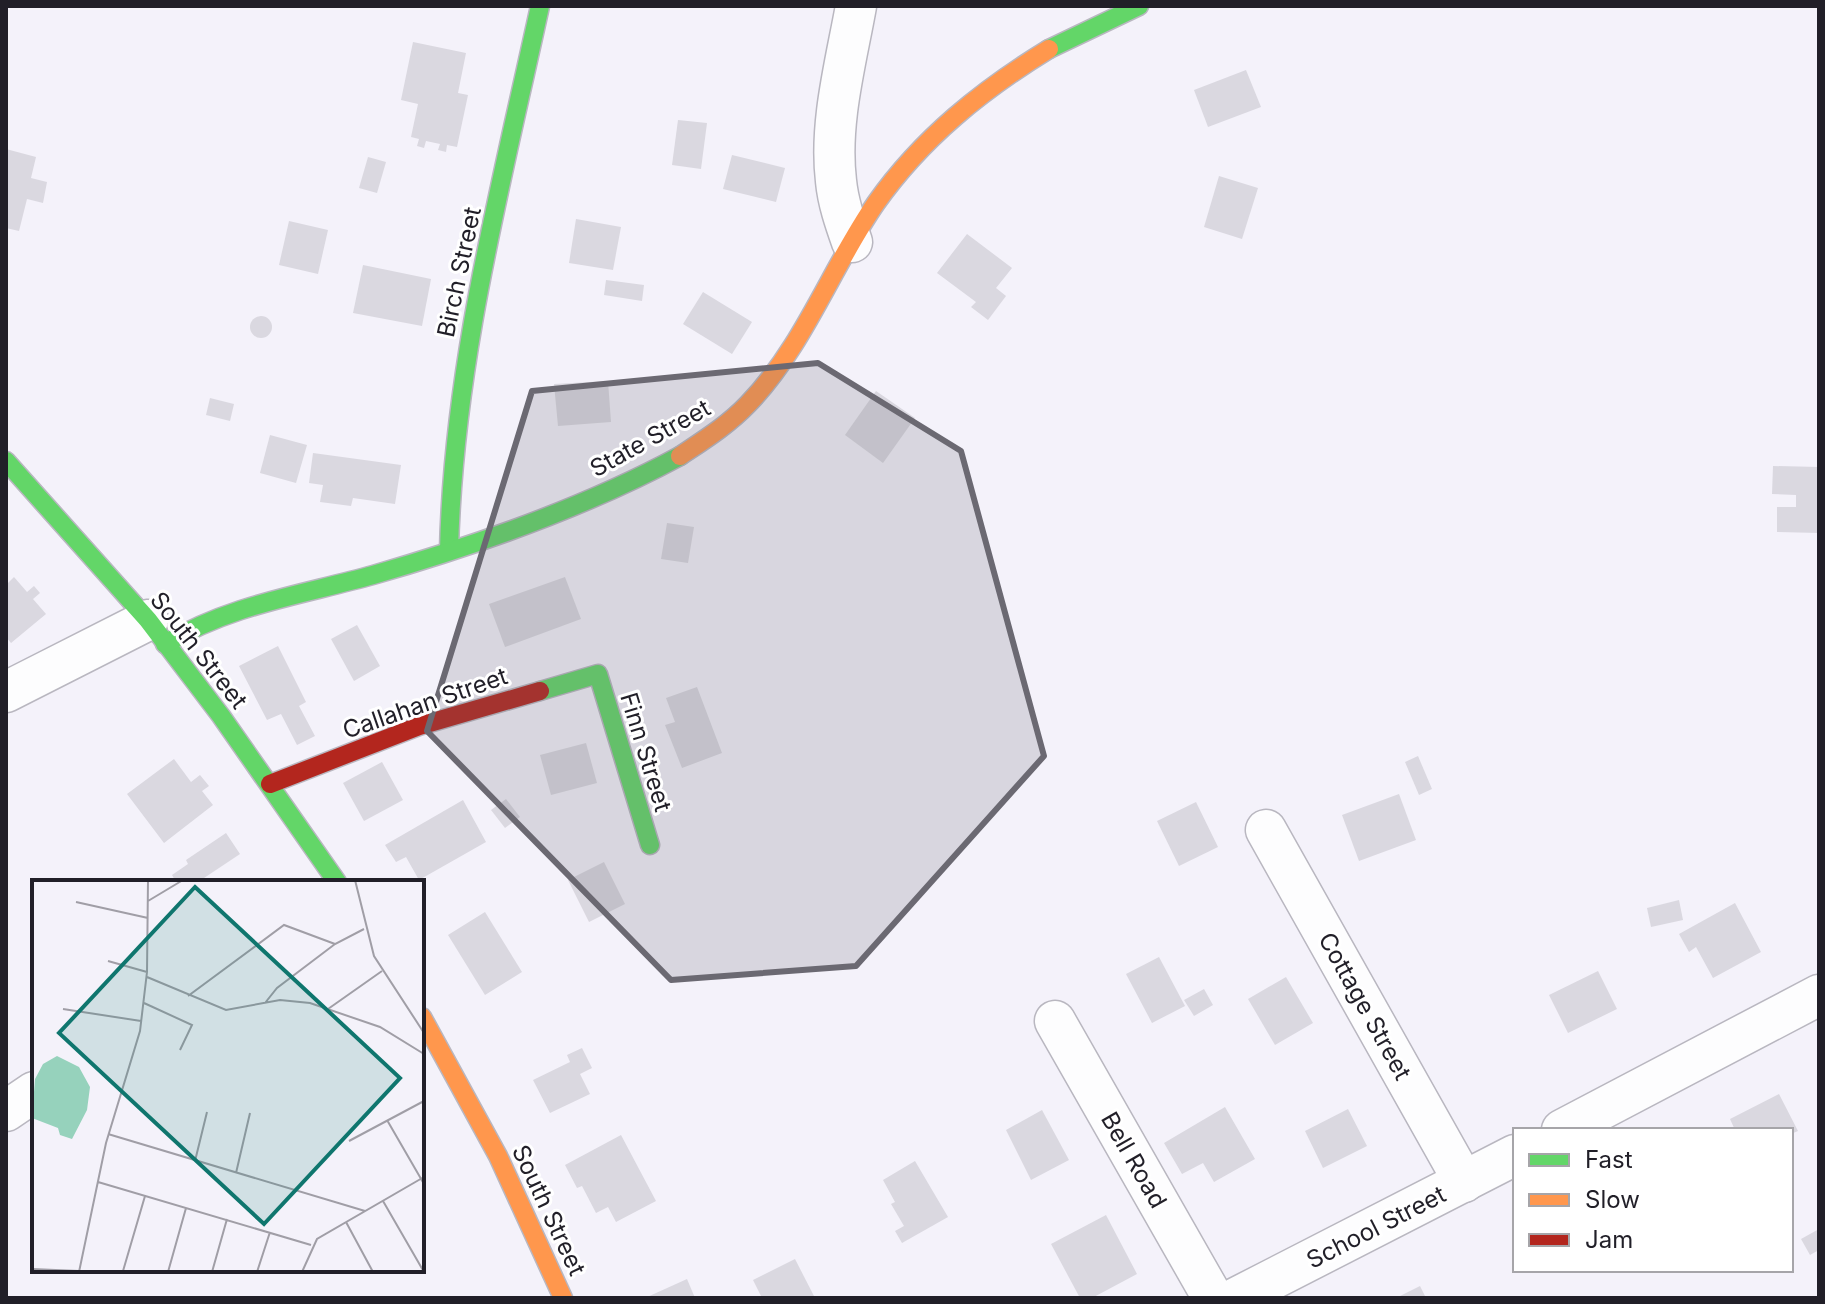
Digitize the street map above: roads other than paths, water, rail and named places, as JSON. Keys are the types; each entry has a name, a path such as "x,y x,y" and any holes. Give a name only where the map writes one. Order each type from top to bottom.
{"street":[{"name":"Birch Street","path":"449,551 450,488 463,377 540,6"},
{"path":"852,242 840,207 834,151 856,6"},
{"name":"State Street","path":"157,632 198,624 242,608 449,551 597,496 689,450 727,423 758,394 783,360 877,199 940,127 1019,65 1061,41 1139,6"},
{"name":"South Street","path":"6,461 157,632 270,784 334,880"},
{"path":"6,692 157,632"},
{"name":"Callahan Street","path":"270,784 419,726 598,674"},
{"name":"Finn Street","path":"598,674 650,845"},
{"name":"Cottage Street","path":"1266,830 1464,1182"},
{"path":"1566,1128 1819,995"},
{"name":"South Street","path":"424,1021 511,1183 563,1298"},
{"name":"Bell Road","path":"1055,1021 1213,1298"},
{"path":"6,1111 32,1093"},
{"name":"School Street","path":"1236,1298 1513,1156"}]}
